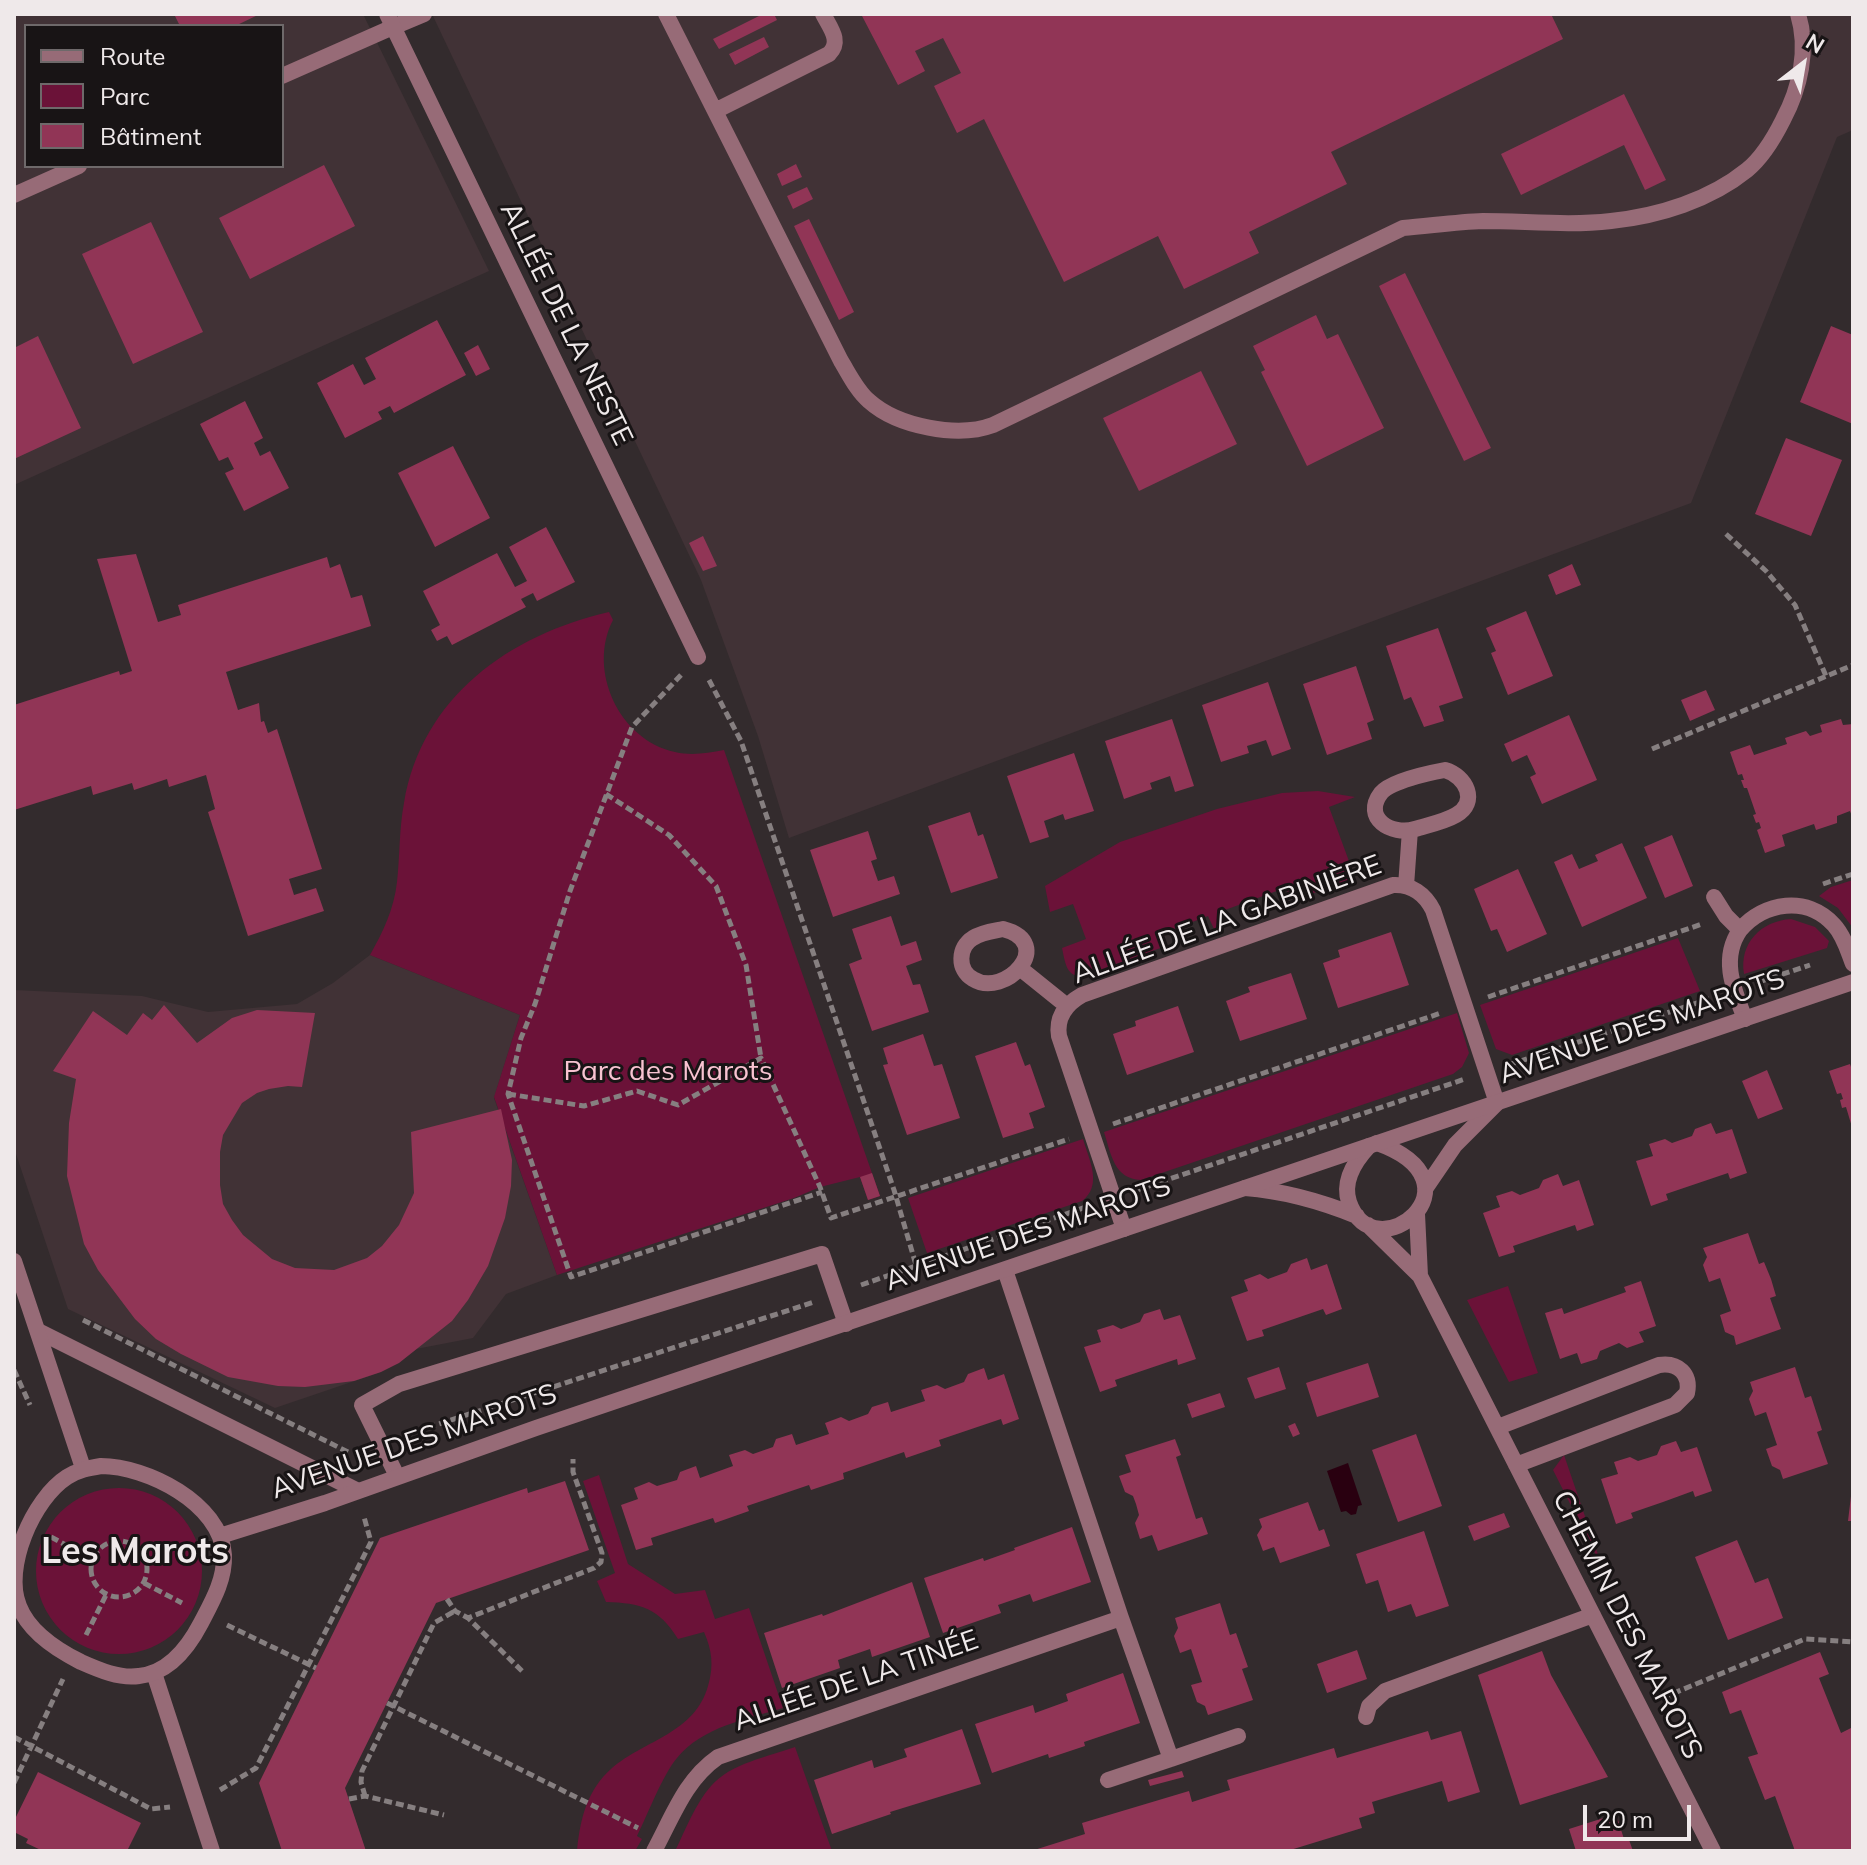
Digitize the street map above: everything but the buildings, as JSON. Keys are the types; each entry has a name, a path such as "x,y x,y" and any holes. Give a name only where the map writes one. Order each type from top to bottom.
{"street":[{"path":"284,75 390,20 424,14"},
{"path":"666,14 841,361 870,402 913,424 935,429 979,430 1403,228 1478,221 1611,221 1677,208 1718,188 1748,169 1764,153 1788,111 1802,64 1804,42 1798,14"},
{"path":"715,111 829,54 836,43 823,14"},
{"name":"ALLÉE DE LA NESTE","path":"390,20 698,657"},
{"path":"14,195 75,168"},
{"name":"ALLÉE DE LA GABINIÈRE","path":"1445,770 1464,780 1468,801 1463,811 1454,817 1410,830 1389,830 1381,823 1376,802 1382,792 1390,785 1445,770"},
{"name":"ALLÉE DE LA GABINIÈRE","path":"1406,886 1410,830"},
{"name":"ALLÉE DE LA GABINIÈRE","path":"1124,1229 1059,1036 1060,1018 1067,1006 1082,995 1387,886 1406,886 1425,897 1433,910 1467,1004 1497,1103"},
{"path":"1714,897 1740,930"},
{"path":"1745,1019 1730,976 1732,949 1740,930 1767,909 1783,905 1806,907 1834,925 1853,964"},
{"name":"ALLÉE DE LA GABINIÈRE","path":"1021,969 1067,1006"},
{"name":"AVENUE DES MAROTS","path":"220,1536 325,1503 1853,982"},
{"name":"CHEMIN DES MAROTS","path":"1245,1188 1295,1194 1380,1229 1394,1228 1407,1223 1417,1214 1425,1189 1455,1145 1497,1103"},
{"path":"1362,1220 1350,1204 1347,1191 1352,1169 1373,1145 1391,1149 1415,1164 1425,1189"},
{"name":"CHEMIN DES MAROTS","path":"1417,1214 1420,1276"},
{"name":"CHEMIN DES MAROTS","path":"1362,1220 1420,1276 1713,1851"},
{"path":"397,1476 362,1405 399,1384 822,1254 846,1324"},
{"path":"14,1261 83,1468"},
{"path":"1005,1270 1171,1759"},
{"path":"38,1331 356,1490"},
{"name":"CHEMIN DES MAROTS","path":"1498,1427 1659,1365 1670,1363 1680,1368 1687,1377 1687,1393 1675,1405 1516,1465"},
{"path":"120,1466 162,1482 198,1506 212,1521 220,1536 224,1553 217,1591 186,1647 168,1665 154,1673 137,1677 118,1675 73,1658 32,1627 16,1607 15,1565 29,1525 51,1492 66,1477 83,1468 120,1466"},
{"path":"1366,1717 1369,1706 1385,1691 1593,1615"},
{"name":"ALLÉE DE LA TINÉE","path":"658,1845 689,1783 701,1769 718,1757 1121,1618"},
{"path":"154,1673 212,1851"},
{"path":"1108,1780 1238,1736"}],"path":[{"path":"1726,534 1766,571 1795,605 1826,676"},
{"path":"822,1192 571,1277 508,1094 521,1038 535,1004 570,891 632,727 698,657 741,741 928,1296"},
{"path":"1652,749 1853,665"},
{"path":"606,794 669,835 716,886 746,965 761,1058 831,1218 1726,916"},
{"path":"508,1094 584,1106 637,1091 678,1105 761,1058"},
{"path":"14,1370 30,1405"},
{"path":"14,1737 151,1809 196,1804 256,1768 371,1542 356,1490 350,1453"},
{"path":"468,1618 594,1568 601,1562 602,1553 573,1472 573,1459"},
{"path":"108,1543 131,1543 147,1560 148,1572 144,1583 138,1592 128,1597 106,1595 92,1579 92,1559 108,1543"},
{"path":"14,1783 106,1595"},
{"path":"447,1599 455,1611 468,1618 522,1671"},
{"path":"365,1796 362,1771 390,1704 434,1623 455,1611"},
{"path":"1640,1707 1805,1639 1853,1642"},
{"path":"390,1704 658,1845"},
{"path":"349,1799 365,1796 444,1815"}],"shaded area":[{"path":"14,14 363,14 489,271 14,485"},
{"path":"432,14 1853,14 1853,130 1837,137 1691,503 789,838 758,736 701,580"},
{"path":"370,955 520,1015 494,1098 557,1275 506,1294 473,1338 416,1349 381,1372 275,1408 68,1309 14,1148 14,990 142,996 208,1012 297,1004 333,983"},
{"path":"1348,1463 1362,1505 1358,1506 1356,1514 1351,1515 1341,1512 1327,1471"}],"green space":[{"name":"Parc des Marots","path":"609,612 613,620 606,640 606,681 624,718 655,745 675,752 693,754 724,750 880,1196 868,1200 860,1177 820,1187 557,1275 494,1097 520,1015 370,955 393,902 404,803 414,765 430,732 450,702 476,676 505,655 572,622"},
{"path":"1318,791 1355,797 1329,807 1353,872 1350,880 1294,900 1289,892 1282,889 1225,910 1230,923 1214,929 1208,916 1166,932 1163,940 1166,946 1083,976 1070,971 1062,948 1086,939 1073,904 1050,912 1045,886 1120,842 1217,809 1282,793"},
{"path":"1853,880 1853,928 1838,908 1819,896 1831,887"},
{"path":"1791,919 1815,927 1829,941 1827,948 1744,974 1745,953 1754,936 1770,924"},
{"path":"1678,938 1700,991 1512,1055 1496,1049 1480,1005"},
{"path":"1457,1013 1469,1053 1462,1067 1453,1074 1141,1180 1125,1175 1115,1164 1104,1132"},
{"path":"1083,1139 1093,1180 1092,1188 1082,1201 927,1253 908,1198"},
{"path":"1508,1286 1538,1373 1509,1382 1467,1300"},
{"path":"1564,1455 1603,1569 1553,1470"},
{"path":"599,1475 628,1564 675,1594 705,1590 715,1619 749,1608 783,1708 712,1731 687,1747 671,1766 661,1785 637,1836 642,1839 635,1851 577,1851 586,1806 596,1786 612,1768 668,1734 692,1715 708,1686 711,1658 704,1632 678,1639 664,1620 648,1609 606,1602 597,1581 615,1573 583,1481"},
{"path":"119,1488 151,1494 178,1512 196,1539 202,1571 196,1603 178,1630 151,1648 119,1654 87,1648 60,1630 42,1603 36,1571 42,1539 60,1512 87,1494"},
{"path":"795,1747 832,1851 675,1851 700,1801 719,1778 739,1766"}],"district":[{"name":"Les Marots","path":"135,1552"}]}
